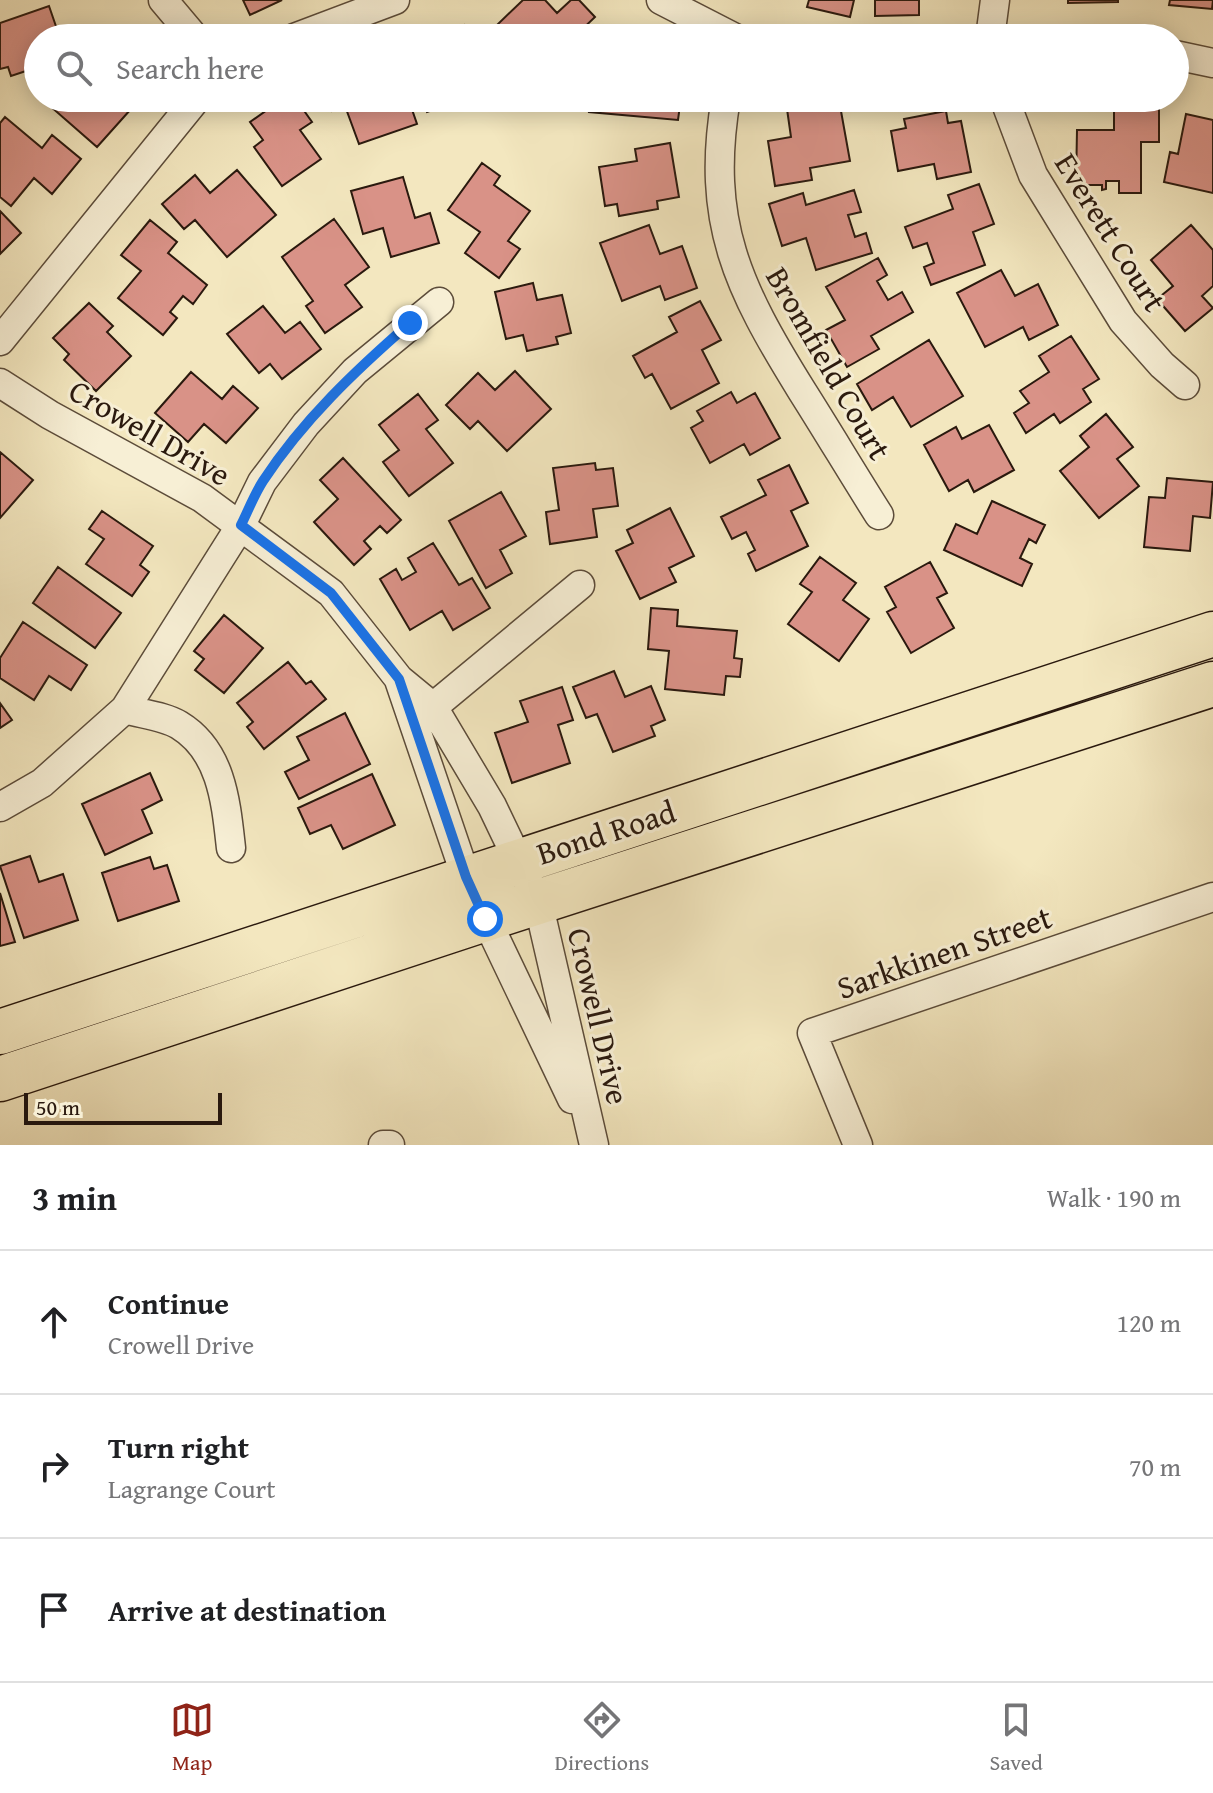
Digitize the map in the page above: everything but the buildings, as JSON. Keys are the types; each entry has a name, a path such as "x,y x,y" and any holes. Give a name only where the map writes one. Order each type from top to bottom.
{"main road":[{"name":"Bond Road","path":"0,1032 1213,634"},
{"name":"Bond Road","path":"0,1079 1213,684"}],"street":[{"path":"163,0 183,24"},
{"path":"331,24 395,0"},
{"path":"661,0 708,24"},
{"path":"992,24 995,0"},
{"path":"1189,58 1213,63"},
{"path":"0,341 186,112"},
{"name":"Bromfield Court","path":"724,112 720,145 721,202 742,283 768,335 879,515"},
{"name":"Everett Court","path":"1009,112 1033,175 1123,321 1152,355 1185,385"},
{"path":"0,807 42,783 125,709 241,525 262,482 306,424 355,371 439,302"},
{"name":"Crowell Drive","path":"0,383 50,415 202,498 241,525 331,593 399,679 433,707 492,806 538,902 594,1145"},
{"path":"433,707 580,585"},
{"name":"Crowell Drive","path":"399,679 466,877 594,1145"},
{"path":"125,709 178,724 199,743 215,767 225,795 231,848"},
{"name":"Sarkkinen Street","path":"858,1145 812,1033 1213,897"},
{"path":"383,1145 390,1145"}],"route":[{"path":"410,323 355,371 306,424 262,482 241,525 331,593 399,679 466,877 485,919"}]}
